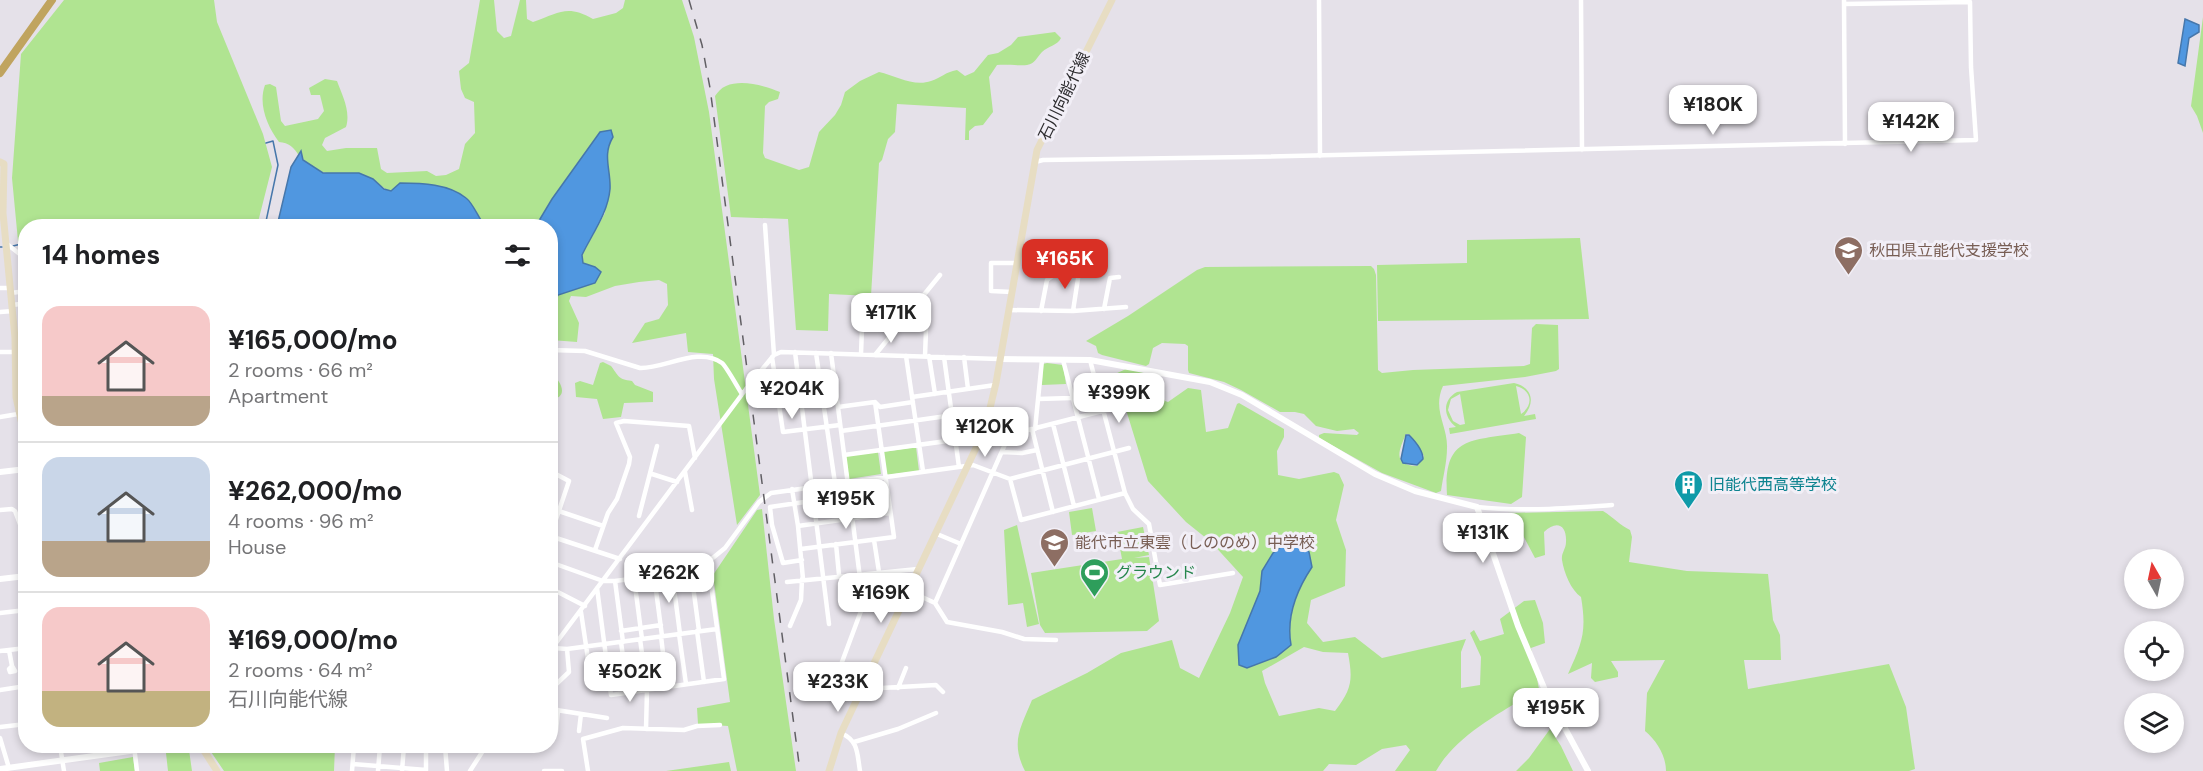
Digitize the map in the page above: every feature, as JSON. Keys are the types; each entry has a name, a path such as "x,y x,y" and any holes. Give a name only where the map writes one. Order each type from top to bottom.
{"highway":[{"path":"0,73 52,0"}],"main road":[{"name":"石川向能代線","path":"829,771 842,733 982,436 995,385 1037,150 1112,0"},
{"path":"0,162 4,164 3,213 13,308 18,414"},
{"path":"206,753 218,771"}],"street":[{"path":"1319,0 1320,156"},
{"path":"1581,0 1582,150"},
{"path":"1035,162 1043,160 1320,156 1845,144 1976,140 1971,67 1970,2 1844,2 1845,144"},
{"path":"765,225 773,356 783,432 840,425"},
{"path":"6,244 18,254"},
{"path":"1012,292 991,291 992,263 1017,263"},
{"path":"1073,311 1079,272"},
{"path":"875,355 940,275"},
{"path":"1041,311 1047,280 1054,275"},
{"path":"1104,309 1110,278 1119,277"},
{"path":"0,288 18,291"},
{"path":"917,303 927,304 927,356 935,394"},
{"path":"0,312 18,306"},
{"path":"1009,310 1073,311 1126,307"},
{"path":"861,354 862,328"},
{"path":"558,350 585,351 640,368 649,368 690,357 714,359 724,364 742,394"},
{"path":"0,352 18,354"},
{"path":"558,642 742,394 773,356 781,352 1090,360 1194,378 1226,388 1375,474 1415,491 1477,507 1538,510 1612,505"},
{"path":"795,352 829,624"},
{"path":"816,352 835,483"},
{"path":"828,666 839,670 861,611 863,598 831,353"},
{"path":"906,356 922,471"},
{"path":"944,357 959,467"},
{"path":"964,357 968,389"},
{"path":"1042,360 1033,429 1053,512"},
{"path":"1063,360 1099,499"},
{"path":"1090,360 1125,493 1133,509 1149,524 1160,585 1233,573"},
{"path":"875,402 880,407 935,394 995,385"},
{"path":"1038,399 1071,398"},
{"path":"838,407 875,402"},
{"path":"801,549 894,537 875,402"},
{"path":"844,454 1010,433 1118,407"},
{"path":"841,431 989,411"},
{"path":"0,417 18,414"},
{"path":"595,550 608,513 617,499 630,464 630,457 616,423 624,421 689,426 695,458"},
{"path":"1053,424 1074,506"},
{"path":"935,603 1010,433"},
{"path":"639,516 652,474 657,446"},
{"path":"558,565 603,580 615,581 690,571 708,562 735,537 764,498 771,493 973,465 1010,479 1129,448"},
{"path":"1002,452 1022,453 1037,450"},
{"path":"0,472 18,470"},
{"path":"685,472 692,510"},
{"path":"652,474 677,482"},
{"path":"558,475 569,481 558,511 603,526"},
{"path":"1010,479 1021,520 1125,493"},
{"path":"790,626 801,600 802,579 801,549 792,489"},
{"path":"802,560 783,563 772,525 770,507 887,490"},
{"path":"1477,507 1518,626 1551,705 1588,771"},
{"path":"0,510 12,509 18,519"},
{"path":"798,526 890,513"},
{"path":"936,534 961,544"},
{"path":"558,538 620,559"},
{"path":"874,540 879,572"},
{"path":"836,544 839,575"},
{"path":"597,588 611,695 724,679 708,562"},
{"path":"787,582 920,568"},
{"path":"690,571 704,682"},
{"path":"672,573 686,684"},
{"path":"654,575 667,687"},
{"path":"0,579 18,577"},
{"path":"634,578 647,690 646,729"},
{"path":"615,581 628,692"},
{"path":"909,591 935,603 947,622 1002,632 1024,639 1056,640"},
{"path":"558,592 585,606"},
{"path":"847,600 863,598"},
{"path":"801,600 804,607"},
{"path":"0,613 18,611"},
{"path":"581,612 591,679"},
{"path":"621,631 661,625"},
{"path":"558,650 717,629"},
{"path":"0,651 18,649"},
{"path":"558,682 569,672 567,649"},
{"path":"9,650 12,666"},
{"path":"898,688 906,668"},
{"path":"863,689 936,685 943,692"},
{"path":"0,690 18,687"},
{"path":"558,710 607,718"},
{"path":"854,742 898,729 936,713"},
{"path":"579,731 581,714"},
{"path":"0,727 18,725"},
{"path":"588,771 583,739 623,728 684,730 697,726 720,725"},
{"path":"842,733 854,742 860,771"},
{"path":"0,738 9,768"},
{"path":"62,753 64,771"},
{"path":"0,769 104,753"},
{"path":"135,753 137,771"},
{"path":"352,771 353,753"},
{"path":"378,768 379,753"},
{"path":"402,769 403,753"},
{"path":"352,764 378,768 426,770 426,753"},
{"path":"446,753 447,771"},
{"path":"470,771 482,753"},
{"path":"544,771 562,771"}],"green space":[{"path":"64,0 214,0 217,22 263,134 272,167 259,219 18,219 18,241 12,178 21,54"},
{"path":"480,0 494,0 497,31 504,38 511,36 520,0 526,0 527,19 533,22 569,11 584,14 593,19 616,13 623,8 625,0 682,0 694,37 709,112 760,495 737,525 714,379 713,354 688,352 686,333 632,343 645,323 659,319 668,305 667,284 659,280 639,282 615,286 586,297 571,296 569,301 579,323 577,342 558,341 558,295 569,290 595,267 583,263 582,255 605,213 606,159 613,137 600,132 552,199 541,219 481,219 468,199 391,191 371,179 331,174 312,168 300,152 299,156 291,146 279,142 271,129 263,107 265,85 270,84 276,87 281,121 285,126 318,119 324,111 320,95 311,95 309,88 325,79 337,81 345,103 347,121 346,127 325,138 322,145 327,151 346,148 377,148 381,169 387,173 427,171 436,176 446,175 459,169 465,144 475,133 474,102 465,98 461,89 459,71 469,63"},
{"path":"2203,17 2203,133 2191,106"},
{"path":"1055,32 1061,38 1059,41 1044,50 1032,63 997,65 989,77 993,112 983,125 975,126 969,131 969,140 965,140 966,108 897,104 895,132 888,139 879,163 871,296 829,294 828,331 796,330 788,219 731,217 715,96 718,92 732,84 746,83 780,92 778,99 765,106 763,153 765,158 799,170 809,167 819,132 835,115 845,92 860,81 879,72 918,83 931,81 957,70 965,76 974,72 988,55 998,53 1011,45 1018,37"},
{"path":"1580,238 1589,319 1378,321 1377,265 1467,263 1467,240"},
{"path":"1371,266 1376,275 1378,370 1382,373 1524,366 1530,364 1532,328 1536,324 1558,325 1559,369 1525,377 1443,386 1439,403 1447,440 1447,453 1441,491 1436,493 1382,473 1319,438 1319,435 1324,433 1357,435 1359,433 1354,429 1337,431 1316,426 1304,414 1280,412 1224,382 1189,373 1188,346 1185,344 1162,343 1153,348 1149,364 1146,366 1102,355 1098,353 1096,346 1086,341 1205,267","holes":["1406,434 1409,434 1424,456 1417,466 1404,463 1399,456"]},
{"path":"600,363 611,366 621,378 653,392 653,402 624,403 621,417 603,419 597,399 576,397 575,383 580,381 593,385"},
{"path":"1043,364 1063,365 1066,384 1042,385"},
{"path":"1126,369 1149,374 1165,401 1168,402 1188,388 1201,390 1206,432 1228,428 1239,403 1284,429 1284,437 1277,451 1278,475 1299,479 1334,472 1339,474 1344,485 1336,520 1346,550 1345,586 1311,600 1307,623 1323,642 1355,637 1382,658 1466,639 1461,652 1461,688 1480,685 1481,657 1470,633 1474,630 1480,641 1504,634 1500,619 1524,601 1535,600 1543,623 1545,643 1531,648 1539,689 1469,734 1456,745 1436,771 1395,771 1410,750 1406,745 1382,749 1356,765 1329,764 1323,771 1025,771 1018,751 1018,743 1021,727 1032,700 1087,673 1121,653 1172,640 1180,668 1199,678 1230,613 1243,577 1211,542 1186,522 1148,481 1115,374","holes":["1312,567 1301,585 1291,614 1291,645 1238,645 1260,591 1262,571","1304,647 1323,652 1348,653 1351,677 1348,690 1335,711 1319,708 1279,716 1262,671"]},
{"path":"558,381 562,389 558,397"},
{"path":"1514,383 1520,385 1528,392 1531,400 1524,416 1535,414 1536,419 1450,434 1449,428 1456,427 1446,409 1449,399 1457,392","holes":["1516,386 1525,391 1529,398 1528,406 1521,414","1460,394 1465,424 1460,425 1453,421 1448,410 1451,399"]},
{"path":"1519,433 1526,437 1522,497 1511,504 1447,495 1450,461 1464,444"},
{"path":"916,447 919,471 886,475 883,452"},
{"path":"878,452 881,474 849,479 846,456"},
{"path":"1092,508 1096,531 1072,535 1069,512"},
{"path":"762,509 774,619 796,771 737,771 728,726 698,724 697,708 730,702 713,575 757,510"},
{"path":"1603,511 1630,530 1632,537 1629,562 1687,571 1768,574 1773,620 1780,635 1781,660 1744,660 1748,689 1889,664 1906,707 1915,769 1909,771 1666,771 1660,749 1645,731 1647,693 1665,660 1611,661 1618,672 1618,677 1595,682 1591,678 1592,663 1568,674 1580,645 1583,619 1581,597 1571,586 1563,565 1565,531 1556,525 1548,528 1544,532 1545,555 1535,558 1518,526 1509,526 1507,513"},
{"path":"1017,525 1039,624 1027,627 1023,603 1008,605 1004,530"},
{"name":"グラウンド","path":"1143,527 1149,555 1134,558 1149,557 1159,621 1147,631 1045,633 1040,625 1031,573 1122,559 1117,532"},
{"path":"1550,729 1573,771 1516,771 1529,758"},
{"path":"166,753 189,753 192,771 168,771"},
{"path":"212,753 335,753 334,771 224,771"},
{"path":"133,757 135,771 100,771 99,763"},
{"path":"729,762 731,771 666,771"}],"water":[{"path":"2185,19 2199,25 2199,32 2189,38 2185,66 2178,63"},
{"path":"611,130 613,137 607,156 609,198 603,215 582,255 583,263 601,272 595,283 558,295 558,219 540,219 600,132"},
{"path":"301,151 303,160 323,173 359,173 391,191 400,183 443,187 469,200 481,219 279,219 291,167"},
{"path":"1406,435 1414,440 1422,452 1423,459 1417,465 1403,463 1401,459"},
{"path":"1288,542 1303,544 1309,552 1312,567 1301,585 1291,614 1291,645 1276,657 1247,668 1239,665 1238,645 1260,591 1262,571 1273,553"}],"waterway":[{"path":"266,143 273,141 278,165 266,219"},
{"path":"13,246 18,245"}],"railway":[{"path":"689,0 702,45 710,88 800,771"}],"place":[{"name":"秋田県立能代支援学校","path":"1848,276"},
{"name":"旧能代西高等学校","path":"1688,510"},
{"name":"能代市立東雲（しののめ）中学校","path":"1054,568"},
{"name":"グラウンド","path":"1095,598"}]}
